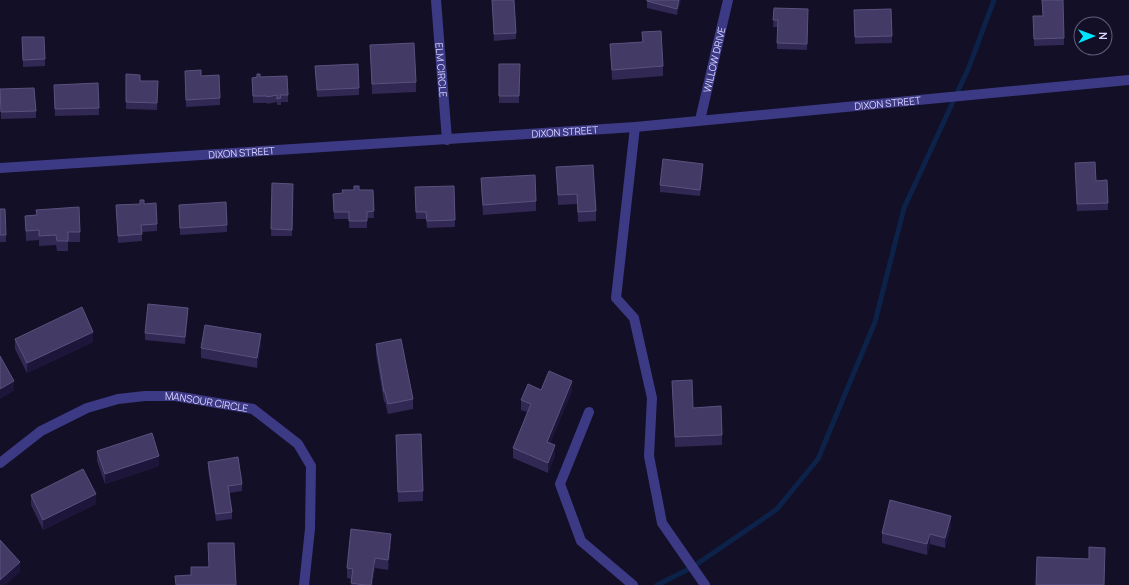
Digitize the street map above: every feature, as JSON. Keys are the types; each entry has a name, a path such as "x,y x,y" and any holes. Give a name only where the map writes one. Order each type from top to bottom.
{"street":[{"name":"ELM CIRCLE","path":"436,0 447,140"},
{"name":"WILLOW DRIVE","path":"700,120 728,0"},
{"name":"DIXON STREET","path":"0,168 635,127 1129,80"},
{"path":"635,127 616,298 634,318 652,398 649,456 662,523 705,585"},
{"name":"MANSOUR CIRCLE","path":"0,463 41,431 87,408 118,399 145,396 175,396 253,409 298,444 311,466 310,529 304,585"},
{"path":"589,412 560,484 581,542 633,585"}],"building":[{"path":"492,0 514,0 516,33 494,34"},
{"path":"647,0 679,0 677,9"},
{"path":"1042,0 1063,0 1064,38 1034,39 1033,16 1043,16"},
{"path":"774,8 808,9 807,44 777,43 778,20 773,20"},
{"path":"891,9 892,36 855,37 854,10"},
{"path":"661,31 663,66 612,70 610,44 643,42 642,32"},
{"path":"22,37 44,37 45,59 23,60"},
{"path":"414,43 416,82 372,84 370,45"},
{"path":"358,64 359,88 317,90 315,66"},
{"path":"499,64 520,64 519,96 499,96"},
{"path":"201,70 201,76 219,75 220,98 186,100 185,71"},
{"path":"126,74 140,75 140,81 158,81 157,103 126,102"},
{"path":"257,74 260,74 260,77 287,76 288,95 280,95 281,98 277,99 277,95 267,97 253,96 252,78 257,77"},
{"path":"98,83 99,108 55,109 54,85"},
{"path":"34,88 36,111 1,112 0,89"},
{"path":"663,159 703,164 700,190 660,185"},
{"path":"1095,162 1096,181 1107,180 1108,203 1077,204 1075,163"},
{"path":"593,165 596,211 578,212 577,194 558,195 556,167"},
{"path":"535,175 536,201 483,205 481,178"},
{"path":"272,183 293,184 292,230 271,229"},
{"path":"354,186 359,186 359,190 373,190 374,211 367,212 367,221 349,221 349,212 334,212 333,194 343,193 342,190 354,190"},
{"path":"454,186 455,220 427,221 426,212 416,212 415,187"},
{"path":"140,200 144,200 144,204 156,203 157,224 141,225 142,234 118,236 116,205 140,204"},
{"path":"226,202 227,225 180,228 179,205"},
{"path":"79,207 80,232 68,232 68,241 57,241 56,235 39,236 39,230 26,231 25,216 37,215 36,210"},
{"path":"0,209 5,209 6,235 0,235"},
{"path":"148,304 188,308 185,337 145,333"},
{"path":"82,307 93,332 27,363 15,339"},
{"path":"205,325 261,334 257,358 201,348"},
{"path":"401,339 413,399 388,404 384,392 376,344"},
{"path":"0,356 14,381 0,389"},
{"path":"549,371 572,381 547,442 555,445 548,463 513,448 531,404 521,400 528,384 541,390"},
{"path":"692,380 693,408 721,406 722,435 675,437 672,381"},
{"path":"152,433 159,456 105,474 97,451"},
{"path":"421,434 423,491 398,492 396,435"},
{"path":"238,457 242,484 228,486 232,512 216,514 208,462"},
{"path":"83,469 96,494 43,520 31,495"},
{"path":"890,500 951,516 945,538 930,534 927,544 882,533"},
{"path":"351,529 391,534 388,560 375,558 371,585 351,583 353,569 347,568"},
{"path":"0,540 20,562 0,580"},
{"path":"208,543 234,543 236,585 176,585 175,576 191,575 191,567 209,567"},
{"path":"1089,547 1105,548 1104,585 1036,585 1037,557 1089,559"}],"waterway":[{"path":"657,585 691,568 776,510 818,459 875,322 904,208 969,67 994,0"}]}
